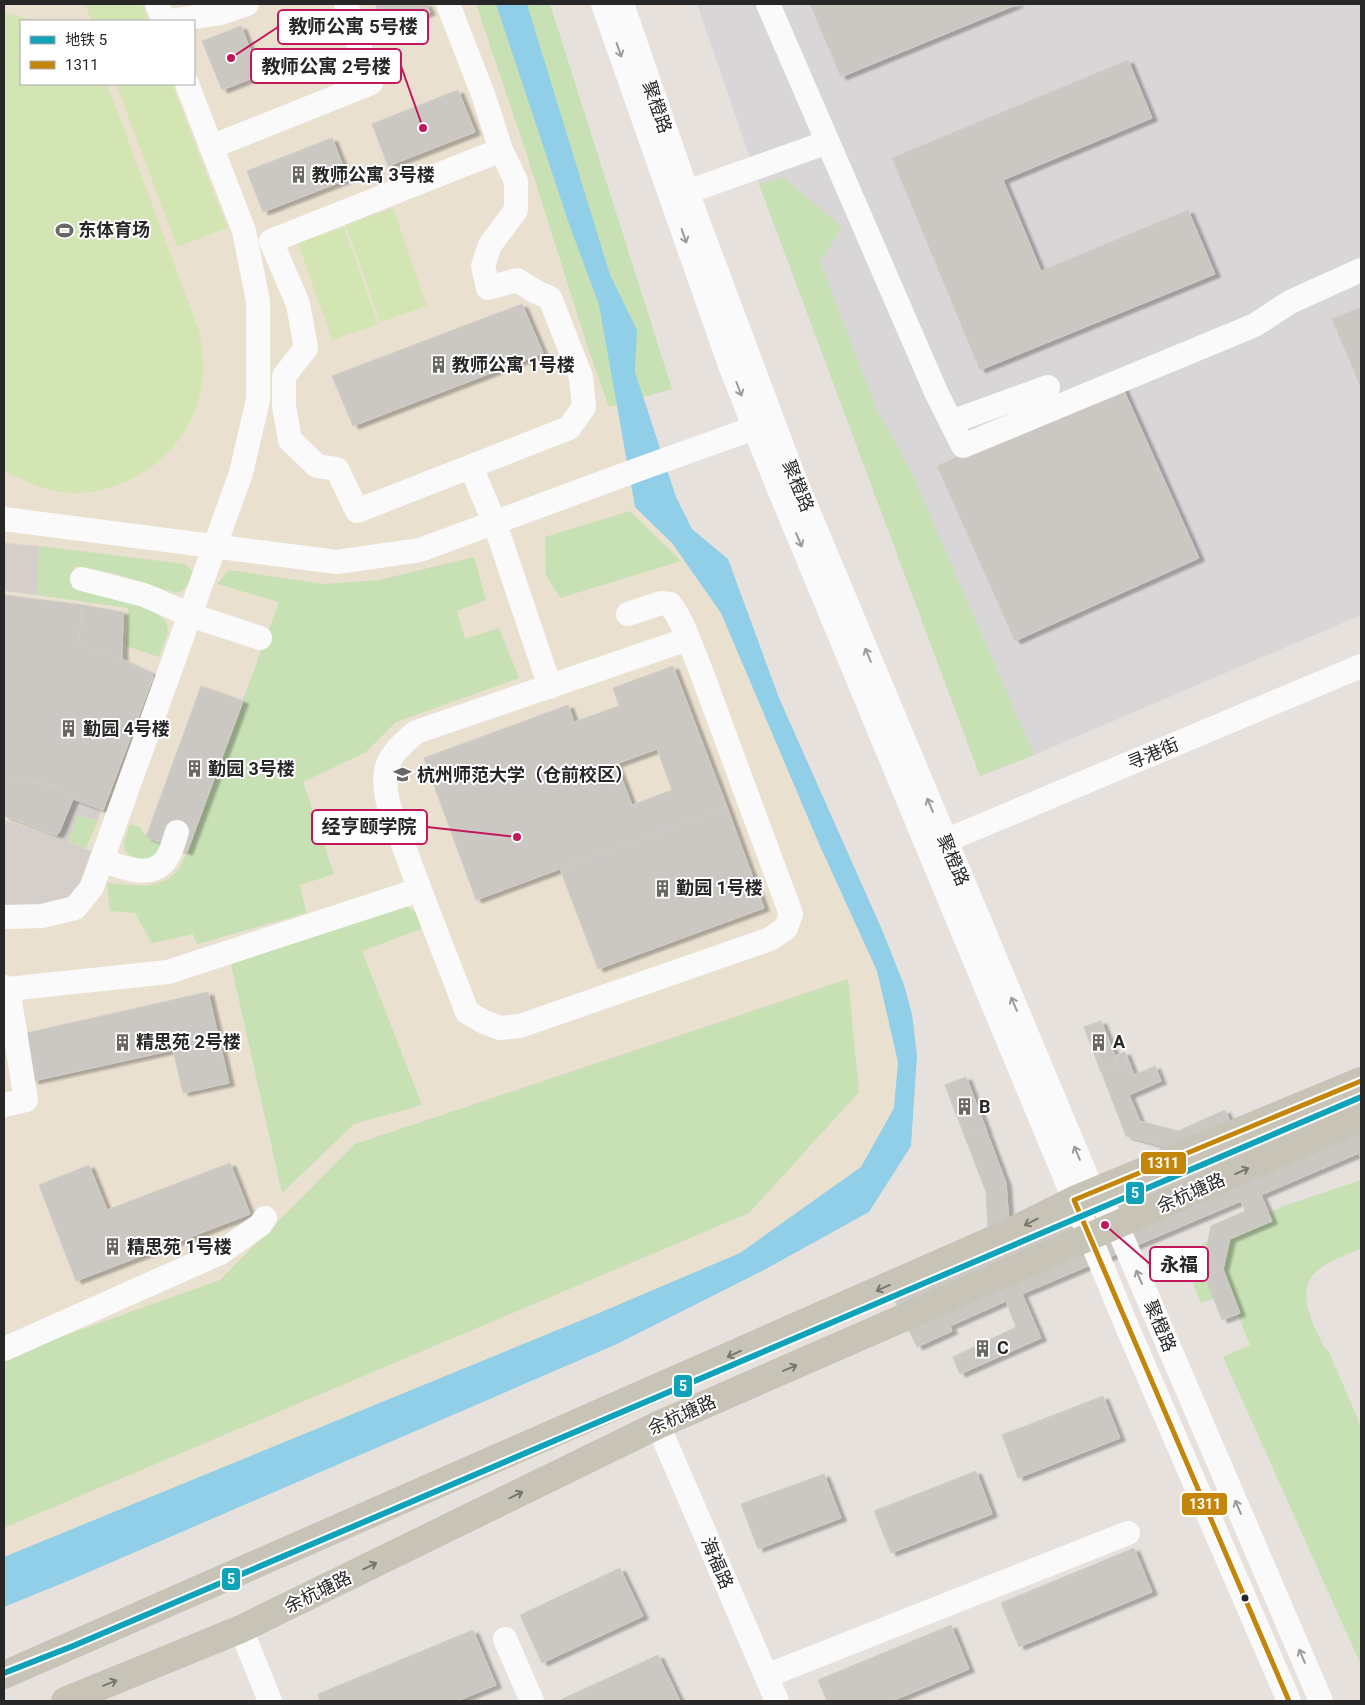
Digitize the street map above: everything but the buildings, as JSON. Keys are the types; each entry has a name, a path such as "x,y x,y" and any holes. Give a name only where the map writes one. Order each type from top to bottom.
{"main road":[{"name":"余杭塘路","path":"4,1675 997,1238 1083,1196 1361,1081"},
{"name":"余杭塘路","path":"65,1701 241,1629 658,1425 1090,1238 1361,1118"}],"street":[{"path":"157,4 164,20"},
{"path":"176,20 221,13 247,4"},
{"path":"211,147 371,83 346,4"},
{"path":"271,241 298,304 306,348 284,376 284,400 290,440 317,466 337,469 357,511 568,428 584,408 582,377 550,298 517,280 488,288 483,266 490,245 516,210 516,181 501,150 484,97 448,4"},
{"name":"聚橙路","path":"603,4 679,195"},
{"name":"聚橙路","path":"622,4 730,365 793,475 945,841 1083,1196 1090,1238 1289,1701"},
{"path":"768,4 936,392 963,446 1255,325 1290,302 1361,270"},
{"path":"4,917 42,916 75,908 92,887 241,473 258,400 258,301 244,231 186,85"},
{"path":"679,195 828,142"},
{"path":"246,244 271,241 501,150"},
{"path":"951,422 1048,387"},
{"path":"258,400 284,400"},
{"path":"4,519 337,562 420,550 764,425"},
{"name":"聚橙路","path":"764,425 1083,1196 1117,1226 1321,1701"},
{"path":"471,467 495,524 550,686"},
{"path":"82,579 144,595 190,615 260,638"},
{"path":"628,614 661,603 670,604 676,611 688,639 791,914 786,928 770,939 520,1026 500,1028 482,1021 468,1012 419,890 385,793 386,769 397,749 416,732 688,639"},
{"name":"寻港街","path":"945,841 1361,666"},
{"path":"102,860 129,870 144,871 157,867 167,859 177,832"},
{"path":"4,1105 26,1100 6,988 168,972 419,890"},
{"path":"4,1350 220,1253 260,1225 265,1218"},
{"name":"海福路","path":"658,1425 777,1701"},
{"path":"766,1676 1128,1533"},
{"path":"241,1629 270,1701"},
{"path":"505,1640 532,1701"}],"shaded area":[{"name":"杭州师范大学（仓前校区）","path":"4,4 517,4 631,418 722,595 884,954 916,1097 871,1193 813,1234 4,1572"},
{"path":"697,4 1361,4 1361,615 1034,755 980,776 759,184"},
{"path":"4,543 39,546 37,595 4,591"},
{"path":"73,799 101,809 98,820 78,816 68,841 91,851 79,885 69,899 58,904 4,908 4,820 56,837"}],"green space":[{"path":"85,4 142,4 148,20 92,20"},
{"path":"476,4 550,4 672,389 609,407"},
{"path":"4,13 34,20 20,20 20,85 107,85 199,331 203,377 196,408 185,430 171,449 153,466 132,479 110,488 86,492 61,492 25,481 4,471"},
{"path":"116,85 172,85 227,228 177,247"},
{"path":"783,177 842,227 820,262 877,410 910,469 1034,755 980,776 759,184"},
{"path":"393,208 427,306 380,322 346,225"},
{"path":"344,227 378,324 332,340 298,243"},
{"path":"630,511 681,561 560,598 546,575 545,537"},
{"path":"39,546 185,564 193,572 193,578 182,591 176,593 112,573 74,566 72,588 134,602 146,607 166,621 168,633 159,657 126,646 128,608 37,595"},
{"path":"474,557 486,600 457,611 465,639 499,628 519,678 396,722 366,752 303,782 334,874 300,885 306,913 197,944 193,934 152,943 135,913 110,911 107,883 154,884 171,877 181,866 279,602 217,584 229,570 325,584 379,580"},
{"path":"78,816 98,820 86,848 68,841"},
{"path":"130,824 140,827 146,836 162,843 159,853 151,861 134,857 126,851 124,847"},
{"path":"402,905 411,908 416,913 421,929 362,951 422,1105 354,1124 282,1193 230,960"},
{"path":"848,979 859,1092 749,1213 4,1528 4,1357 220,1280 355,1144"},
{"path":"1361,1180 1361,1248 1325,1265 1314,1273 1308,1283 1306,1293 1310,1316 1325,1349 1328,1350 1361,1426 1361,1665 1223,1357 1250,1345 1229,1293 1201,1303 1191,1278 1192,1260 1204,1243 1284,1206"}],"water":[{"path":"496,4 527,4 610,275 637,330 635,372 676,497 692,529 728,559 779,698 883,932 904,985 912,1014 917,1056 911,1146 869,1212 762,1271 617,1344 4,1607 4,1557 599,1313 740,1253 861,1167 894,1108 898,1062 877,971 820,846 721,613 672,543 635,507 599,305 568,221"}],"metro line":[{"name":"5","path":"4,1673 73,1646 1361,1097"}],"transit line":[{"name":"1311","path":"1289,1701 1074,1200 1361,1081"}],"place":[{"name":"教师公寓 5号楼","path":"231,58"},
{"name":"教师公寓 2号楼","path":"423,128"},
{"name":"教师公寓 3号楼","path":"298,175"},
{"name":"东体育场","path":"64,230"},
{"name":"教师公寓 1号楼","path":"438,365"},
{"name":"勤园 4号楼","path":"69,729"},
{"name":"勤园 3号楼","path":"194,769"},
{"name":"杭州师范大学（仓前校区）","path":"403,775"},
{"name":"经亨颐学院","path":"517,837"},
{"name":"勤园 1号楼","path":"662,888"},
{"name":"精思苑 2号楼","path":"122,1042"},
{"name":"A","path":"1099,1042"},
{"name":"B","path":"965,1107"},
{"name":"永福","path":"1105,1225"},
{"name":"精思苑 1号楼","path":"113,1247"},
{"name":"C","path":"983,1348"}]}
